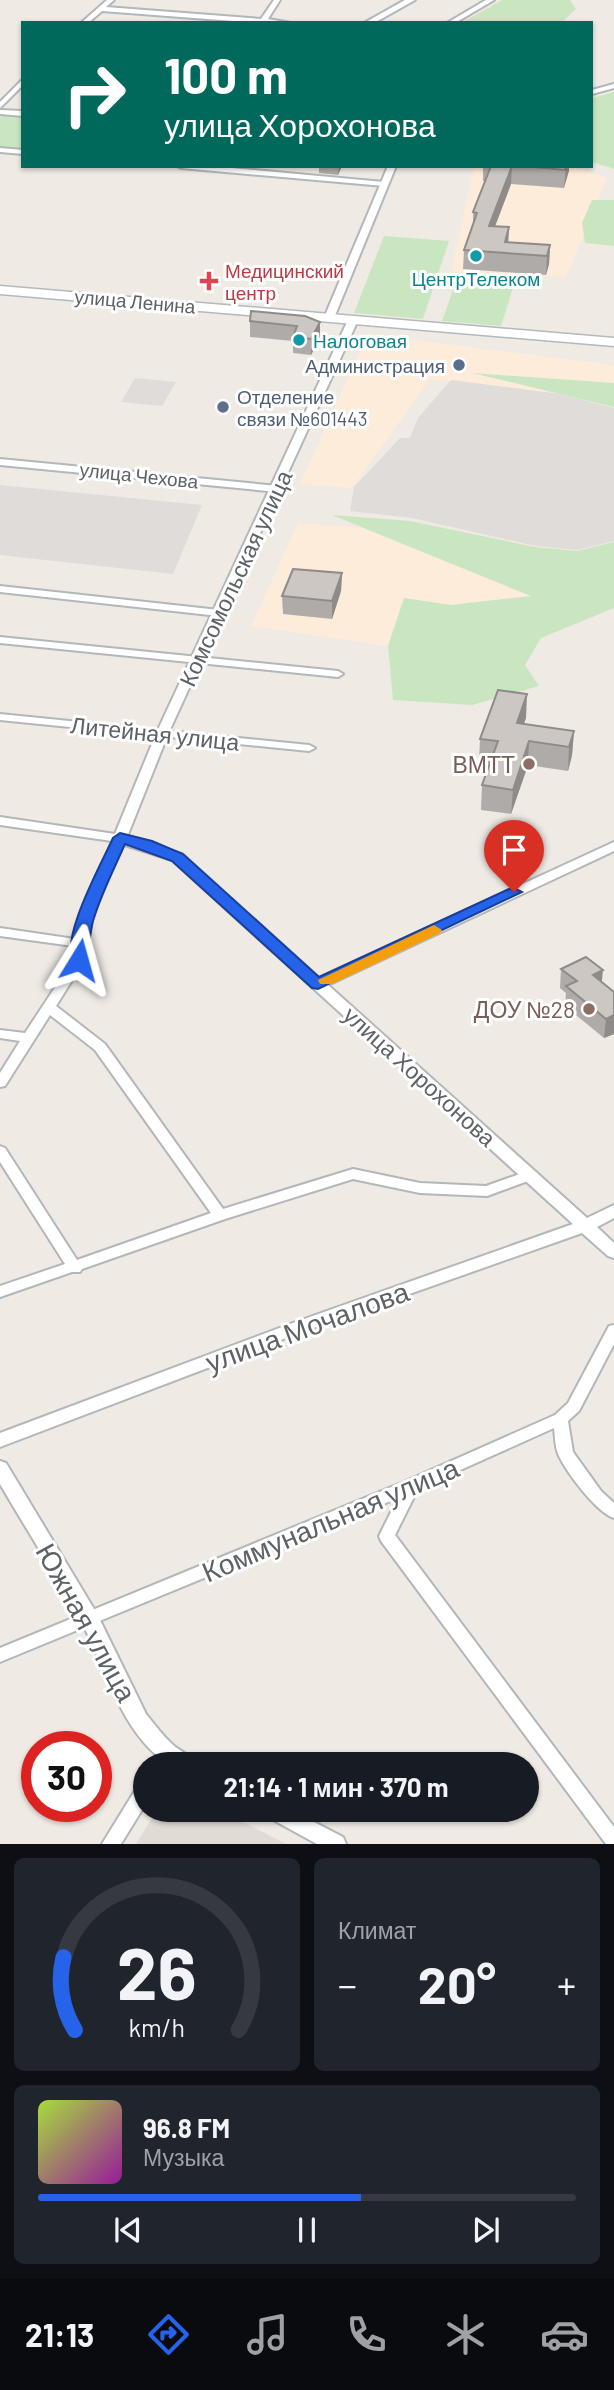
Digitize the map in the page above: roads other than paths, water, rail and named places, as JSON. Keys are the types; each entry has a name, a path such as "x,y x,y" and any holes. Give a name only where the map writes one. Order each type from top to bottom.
{"main road":[{"name":"улица Ленина","path":"0,290 614,342"}],"street":[{"path":"86,21 111,0"},
{"path":"263,21 277,0"},
{"path":"372,21 411,0"},
{"path":"454,21 491,0"},
{"path":"101,9 250,21"},
{"path":"0,106 21,83"},
{"path":"593,92 614,86"},
{"path":"0,112 21,114"},
{"path":"0,150 21,152"},
{"path":"204,168 384,184"},
{"path":"329,318 391,168"},
{"name":"Комсомольская улица","path":"120,838 162,734 278,489 354,320"},
{"name":"улица Чехова","path":"0,462 278,489"},
{"path":"0,589 219,613"},
{"path":"0,640 197,662 338,674"},
{"name":"Литейная улица","path":"0,717 309,748"},
{"name":"улица Хорохонова","path":"0,821 120,838 146,844 177,857 614,1252"},
{"path":"0,1083 79,960 79,943 89,910 120,838"},
{"path":"318,984 614,846"},
{"path":"0,932 79,943"},
{"path":"48,1007 100,1048 220,1215"},
{"path":"0,1034 28,1038"},
{"path":"0,1151 75,1268"},
{"path":"0,1292 75,1268 220,1215 353,1174 420,1188 486,1191 531,1175"},
{"name":"улица Мочалова","path":"0,1440 296,1328 587,1225 614,1212"},
{"name":"Коммунальная улица","path":"0,1655 412,1486 560,1419 574,1407 614,1330"},
{"path":"560,1419 565,1453 596,1495 614,1512"},
{"name":"Южная улица","path":"0,1468 90,1620 143,1724 165,1752"},
{"path":"412,1486 387,1536 614,1841"},
{"path":"111,1844 133,1809"},
{"path":"295,1822 336,1844"}],"place":[{"name":"ЦентрТелеком","path":"476,256"},
{"name":"Медицинский центр","path":"209,281"},
{"name":"Налоговая","path":"299,340"},
{"name":"Администрация","path":"459,365"},
{"name":"Отделение связи №601443","path":"223,407"},
{"name":"ВМТТ","path":"529,764"},
{"name":"ДОУ №28","path":"589,1009"}]}
